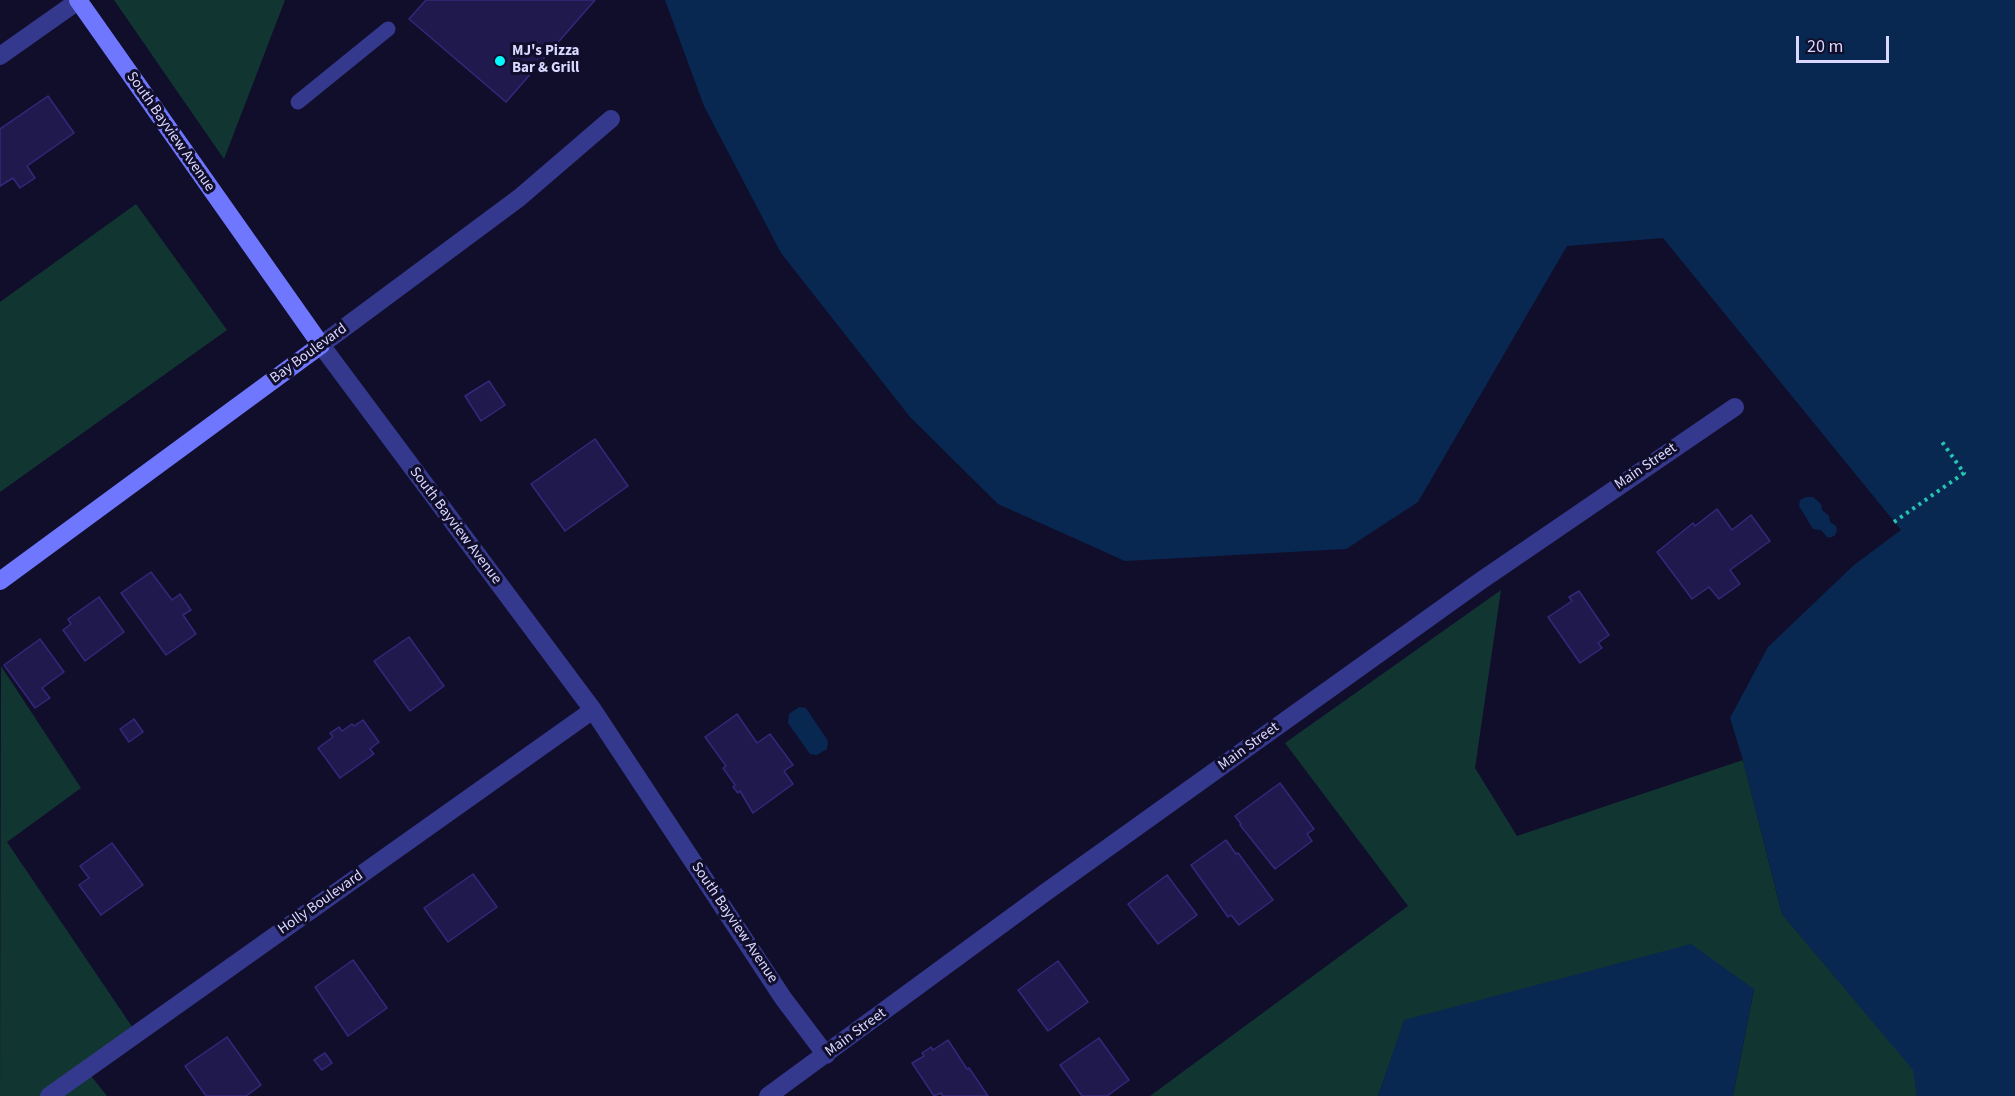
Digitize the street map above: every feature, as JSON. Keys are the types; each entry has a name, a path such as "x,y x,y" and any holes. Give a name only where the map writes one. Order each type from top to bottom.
{"main road":[{"name":"South Bayview Avenue","path":"78,0 321,345"},
{"name":"Bay Boulevard","path":"0,581 321,345"}],"street":[{"path":"0,56 78,0"},
{"name":"Bay Boulevard","path":"321,345 519,198 611,119"},
{"name":"South Bayview Avenue","path":"321,345 593,710 783,998 826,1055"},
{"name":"Main Street","path":"768,1096 1046,892 1479,582 1735,407"},
{"name":"Holly Boulevard","path":"49,1096 593,710"}],"lane":[{"path":"298,102 387,29"}],"path":[{"path":"1894,522 1964,473 1940,439"}],"green space":[{"path":"114,0 285,0 224,159"},
{"path":"136,204 227,330 0,492 0,302"},
{"path":"1501,590 1475,768 1517,836 1743,760 1782,914 1914,1070 1917,1096 1733,1096 1754,989 1405,1020 1378,1096 1150,1096 1408,906 1285,743"},
{"path":"1,666 81,788 7,842 137,1034 84,1067 107,1096 0,1096"}],"water":[{"path":"665,0 2015,0 2015,1096 1917,1096 1913,1070 1782,914 1730,718 1768,647 1854,565 1901,530 1663,238 1567,246 1418,502 1346,549 1125,561 998,504 910,417 781,253 704,106"},
{"path":"1813,497 1821,504 1830,522 1836,526 1837,531 1834,536 1827,537 1821,530 1813,529 1799,506 1800,500"},
{"path":"799,707 806,708 828,741 827,749 817,755 810,754 788,723 789,714"},
{"path":"1691,944 1754,989 1733,1096 1378,1096 1404,1020"}],"building":[{"name":"MJ's Pizza Bar & Grill","path":"426,0 595,0 506,102 409,19"},
{"path":"48,96 74,133 27,166 35,178 20,188 13,178 0,186 0,129"},
{"path":"489,381 505,405 481,421 465,396"},
{"path":"595,439 628,486 565,531 531,484"},
{"path":"1717,509 1732,530 1751,515 1770,541 1730,570 1740,584 1719,599 1709,587 1692,599 1657,552 1693,523 1695,526"},
{"path":"151,572 172,600 180,594 191,610 183,615 196,634 166,655 121,593"},
{"path":"1579,591 1609,635 1598,643 1602,648 1580,663 1548,617 1572,601 1569,597"},
{"path":"99,597 124,632 85,661 63,630 71,624 68,619"},
{"path":"409,637 444,686 410,711 374,661"},
{"path":"40,639 64,672 42,688 50,698 35,708 4,665"},
{"path":"737,714 757,743 770,734 793,765 784,771 793,784 753,813 740,791 738,793 733,787 735,785 723,768 726,766 705,737"},
{"path":"134,719 143,732 129,742 120,729"},
{"path":"363,720 379,742 370,749 374,754 340,778 318,748 333,737 330,733 339,727 342,731"},
{"path":"1280,783 1314,829 1307,834 1312,841 1275,869 1235,816"},
{"path":"1226,840 1273,900 1239,925 1231,915 1228,917 1191,865"},
{"path":"112,843 143,885 101,915 79,885 89,878 80,866"},
{"path":"473,874 497,907 448,942 424,908"},
{"path":"1167,875 1197,915 1158,944 1128,904"},
{"path":"353,960 387,1008 348,1036 315,987"},
{"path":"1058,961 1088,1002 1048,1031 1018,990"},
{"path":"227,1037 261,1085 246,1096 206,1096 185,1066"},
{"path":"1099,1038 1129,1080 1107,1096 1082,1096 1060,1065"},
{"path":"948,1040 988,1096 943,1096 941,1093 934,1096 912,1063 924,1056 922,1053 931,1047 933,1050"},
{"path":"325,1053 332,1063 322,1070 314,1060"}],"place":[{"name":"MJ's Pizza Bar & Grill","path":"500,61"}]}
